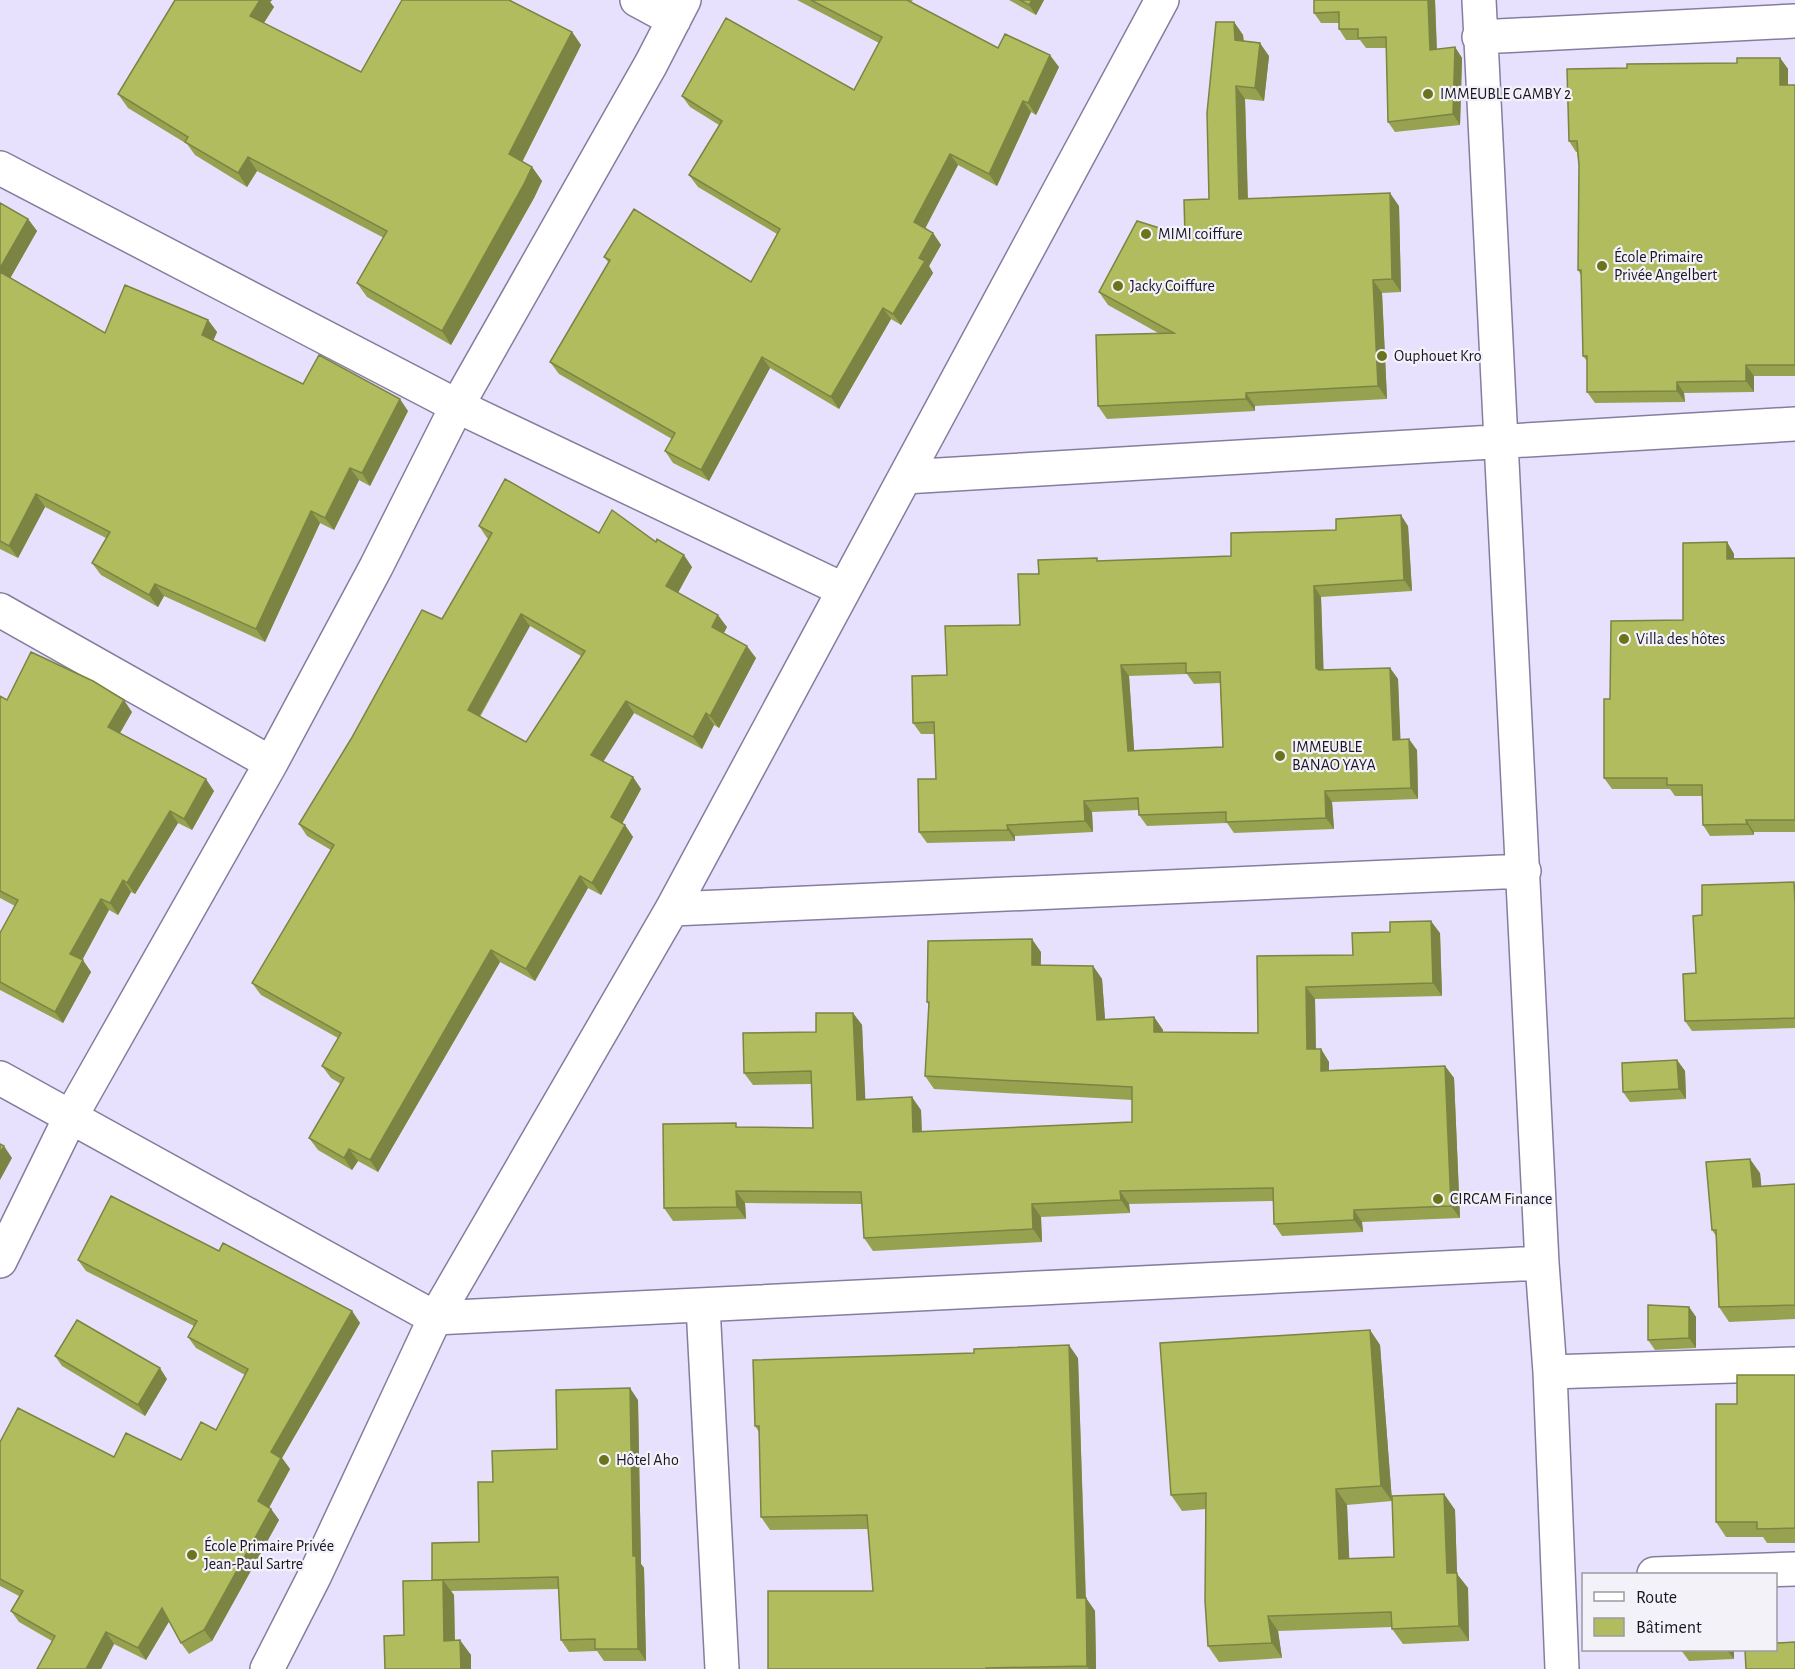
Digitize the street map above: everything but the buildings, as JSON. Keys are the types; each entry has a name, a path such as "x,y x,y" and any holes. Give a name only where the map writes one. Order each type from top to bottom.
{"street":[{"path":"0,1261 70,1118 271,764 376,567 457,406 679,10 637,0"},
{"path":"267,1669 315,1575 435,1317 672,909 1162,0"},
{"path":"1479,0 1499,439 1524,871 1542,1263 1570,1578 1562,1669"},
{"path":"1479,37 1795,21"},
{"path":"0,168 457,406 844,590"},
{"path":"905,477 1499,439 1795,424"},
{"path":"0,610 271,764"},
{"path":"672,909 1524,871"},
{"path":"0,1078 435,1317 703,1306 1542,1263"},
{"path":"703,1306 722,1669"},
{"path":"1550,1372 1795,1364"},
{"path":"1701,1573 1795,1569"}],"place":[{"name":"IMMEUBLE GAMBY 2","path":"1428,94"},
{"name":"MIMI coiffure","path":"1146,234"},
{"name":"École Primaire Privée Angelbert","path":"1602,266"},
{"name":"Jacky Coiffure","path":"1118,286"},
{"name":"Ouphouet Kro","path":"1382,356"},
{"name":"Villa des hôtes","path":"1624,639"},
{"name":"IMMEUBLE BANAO YAYA","path":"1280,756"},
{"name":"CIRCAM Finance","path":"1438,1199"},
{"name":"Hôtel Aho","path":"604,1460"},
{"name":"École Primaire Privée Jean-Paul Sartre","path":"192,1555"}]}
